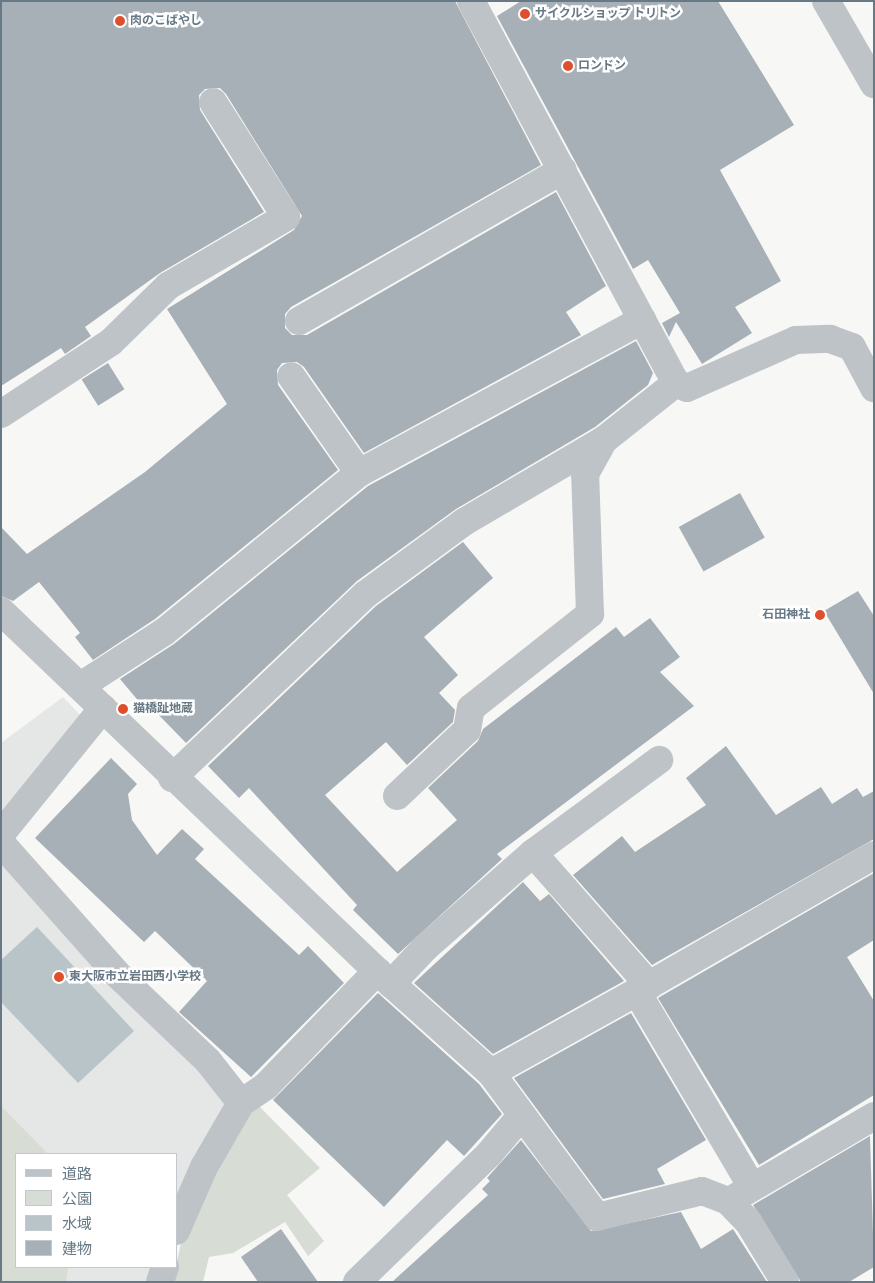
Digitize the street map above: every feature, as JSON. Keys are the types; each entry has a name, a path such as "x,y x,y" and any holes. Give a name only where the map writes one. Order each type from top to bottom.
{"street":[{"path":"471,1 676,383 687,388 796,340 830,339 852,347 874,388"},
{"path":"826,1 874,84"},
{"path":"1,414 111,342 168,286 286,216 212,102"},
{"path":"299,321 563,170"},
{"path":"82,685 164,632 359,473 642,320"},
{"path":"291,376 359,473"},
{"path":"172,778 366,594 464,522 604,440 676,383"},
{"path":"397,796 467,730 471,708 590,614 585,474 604,440"},
{"path":"1,611 82,685 172,778 384,977 491,1074 520,1116 598,1217 702,1190 728,1201 749,1223 786,1282"},
{"path":"1,834 103,708"},
{"path":"178,1226 204,1167 241,1103 266,1086 384,977 426,947 533,853 659,760"},
{"path":"1,843 118,976 208,1060 241,1103"},
{"path":"533,853 643,988 752,1187"},
{"path":"491,1074 874,855"},
{"path":"357,1282 489,1154 520,1116"},
{"path":"728,1201 874,1116"},
{"path":"160,1282 165,1268"}],"shaded area":[{"path":"63,697 87,722 1,825 1,743"},
{"name":"東大阪市立岩田西小学校","path":"1,855 230,1099 178,1194 178,1153 15,1153 15,1268 157,1268 153,1282 1,1282"}],"green space":[{"path":"257,1104 320,1168 287,1195 324,1241 308,1256 285,1222 233,1253 209,1257 203,1282 172,1282 175,1268 178,1268 178,1256 184,1231 241,1115"},
{"path":"1,1106 47,1153 15,1153 15,1268 68,1268 66,1282 1,1282"}],"water":[{"path":"37,927 134,1031 78,1083 1,1002 1,960"}],"building":[{"path":"1,1 455,1 541,165 291,307 285,314 285,328 292,335 307,335 556,192 606,286 566,312 581,335 364,453 304,367 297,362 282,363 277,370 278,385 338,470 155,619 93,660 75,637 80,633 39,582 13,601 1,596 1,527 27,554 145,472 227,404 167,309 294,230 302,216 226,94 220,88 205,89 199,95 200,110 264,212 160,273 85,327 91,336 65,354 61,348 1,386"},
{"path":"521,1 718,1 794,125 720,170 781,281 735,307 752,333 702,364 676,322 669,337 662,323 680,313 648,260 633,269 497,16"},
{"path":"636,341 653,373 648,385 595,427 456,509 357,581 186,743 150,706 146,710 120,679 174,644 368,486"},
{"path":"108,363 124,389 98,406 82,379"},
{"path":"740,493 765,538 704,572 679,527"},
{"path":"463,542 493,578 424,637 458,675 439,693 455,710 453,722 407,765 386,742 325,795 397,872 457,820 428,788 478,741 483,729 616,627 624,637 650,618 680,657 660,672 694,706 497,854 502,859 398,954 353,910 357,905 249,788 239,798 208,766 376,606"},
{"path":"858,591 874,616 874,694 824,611"},
{"path":"726,746 776,815 821,787 832,804 857,788 863,797 874,791 874,839 652,965 573,875 622,836 635,852 706,805 686,778"},
{"path":"111,758 137,784 128,794 132,820 157,855 182,829 204,849 195,859 299,955 308,946 344,983 251,1077 179,1012 207,981 155,931 144,942 35,838"},
{"path":"874,873 874,940 847,957 874,1001 874,1095 759,1165 658,998"},
{"path":"523,882 540,901 549,894 624,981 493,1054 414,983"},
{"path":"378,993 479,1084 502,1114 464,1156 447,1140 384,1207 273,1100"},
{"path":"631,1013 706,1140 657,1169 665,1184 603,1199 514,1078"},
{"path":"870,1136 874,1267 849,1282 801,1282 753,1205"},
{"path":"521,1140 591,1231 681,1212 701,1249 733,1229 767,1282 392,1282 488,1195 482,1189 490,1181 487,1178"},
{"path":"281,1229 318,1282 258,1282 241,1257"}],"place":[{"name":"サイクルショップ トリトン","path":"525,14"},
{"name":"肉のこばやし","path":"120,21"},
{"name":"ロンドン","path":"568,66"},
{"name":"石田神社","path":"820,615"},
{"name":"猫橋趾地蔵","path":"123,709"},
{"name":"東大阪市立岩田西小学校","path":"59,977"}]}
